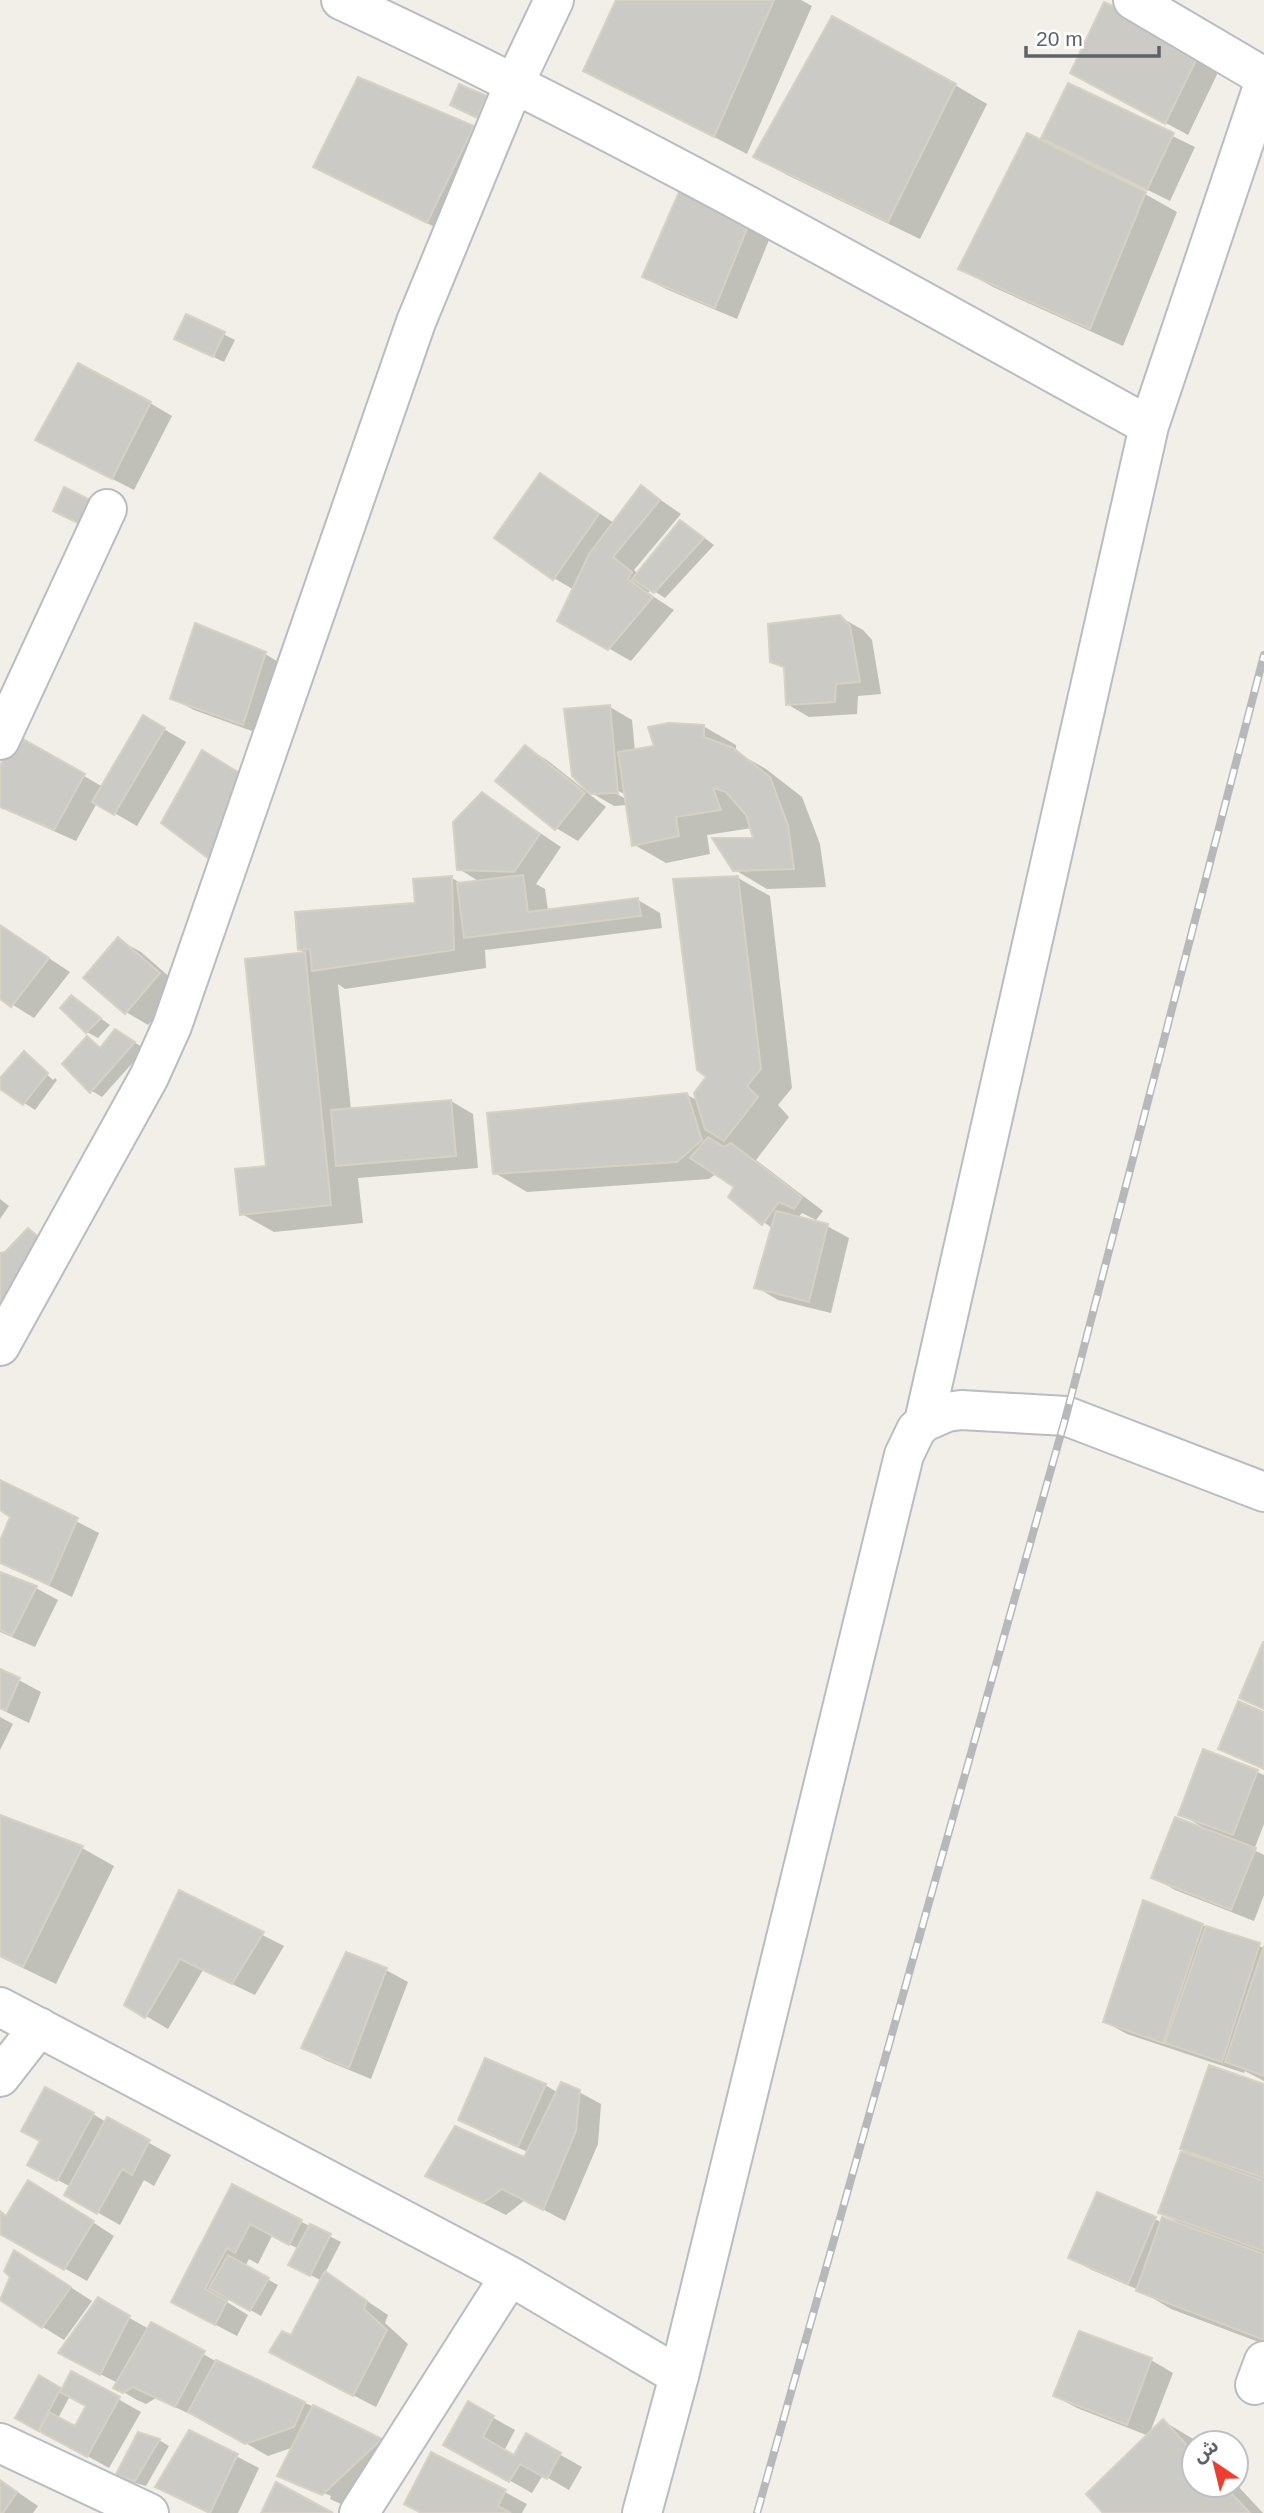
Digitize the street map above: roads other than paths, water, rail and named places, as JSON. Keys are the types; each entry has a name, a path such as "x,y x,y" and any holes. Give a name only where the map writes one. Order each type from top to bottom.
{"street":[{"path":"341,0 514,84 735,198 1149,426"},
{"path":"0,1346 149,1077 172,1026 416,322 514,84 554,0"},
{"path":"1133,0 1264,77"},
{"path":"924,1422 1149,426 1264,83"},
{"path":"0,740 107,509"},
{"path":"642,2513 679,2376 904,1455 916,1430 924,1422 947,1412 961,1410 1066,1416 1264,1492"},
{"path":"0,2007 510,2276 679,2376"},
{"path":"0,2077 38,2026"},
{"path":"359,2513 510,2276"},
{"path":"0,2443 149,2513"}],"railway":[{"path":"757,2513 1066,1416 1264,655"}]}
